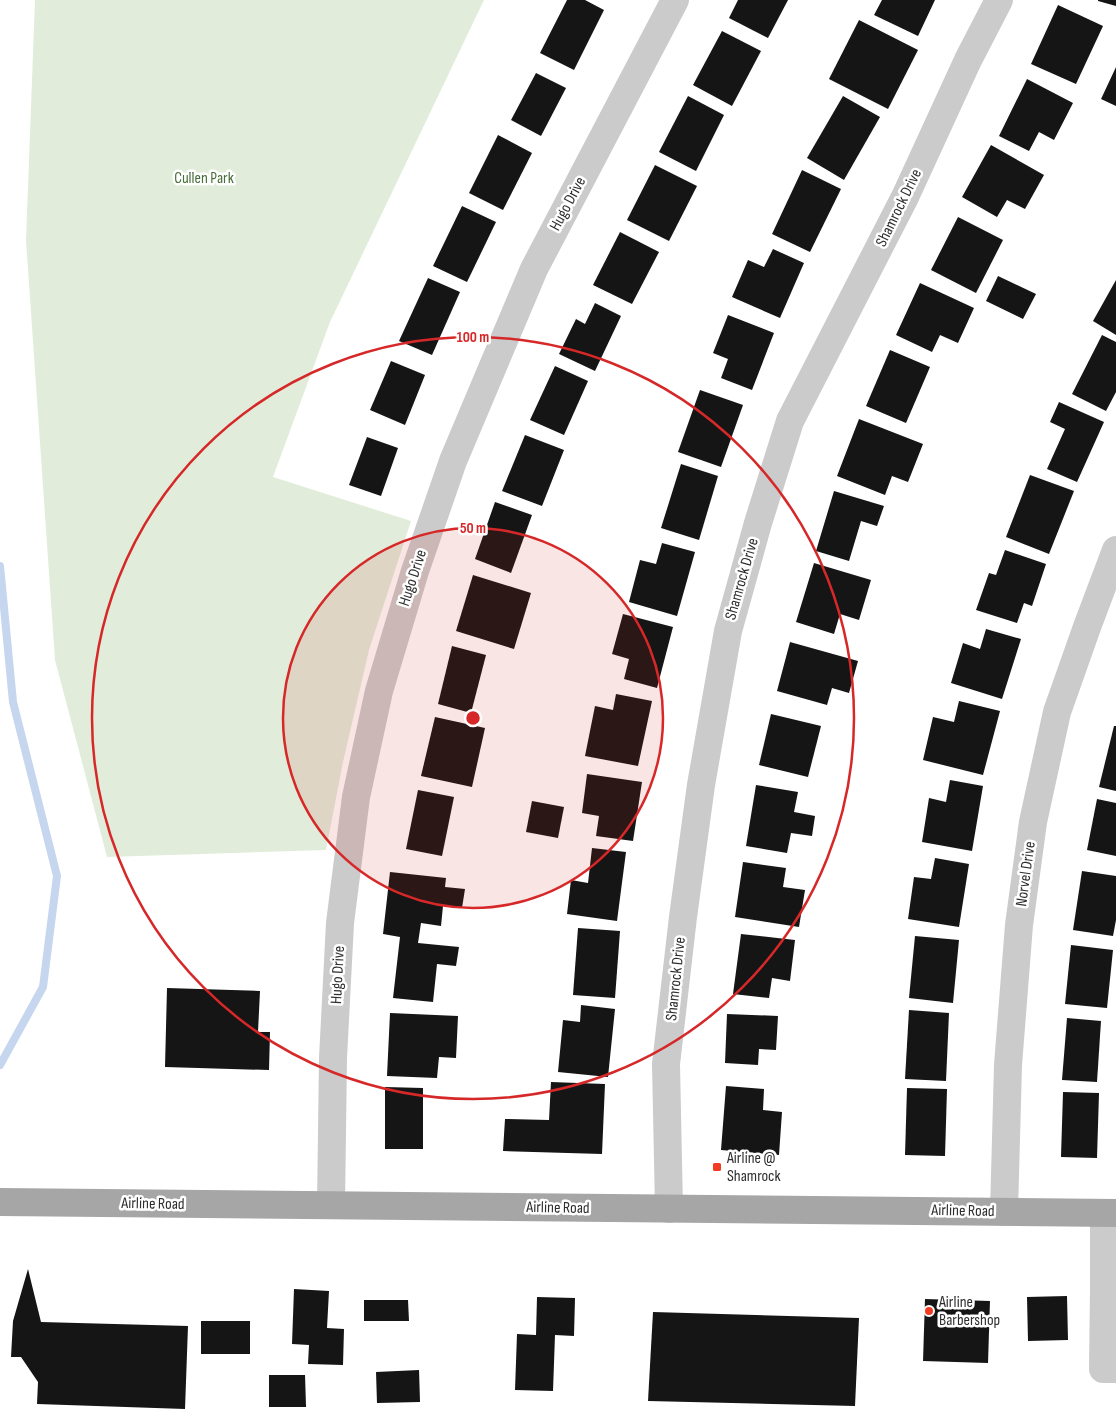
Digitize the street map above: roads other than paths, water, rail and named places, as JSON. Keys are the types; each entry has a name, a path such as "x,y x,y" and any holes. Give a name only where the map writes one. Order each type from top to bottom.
{"main road":[{"name":"Airline Road","path":"0,1202 1110,1213"}],"street":[{"name":"Hugo Drive","path":"331,1205 333,1058 340,923 356,797 379,691 415,571 453,461 534,269 675,0"},
{"name":"Shamrock Drive","path":"669,1209 666,1064 701,785 728,631 758,523 790,421 905,197 968,60 999,0"},
{"name":"Norvel Drive","path":"1004,1212 1008,1065 1019,925 1033,822 1057,712 1086,627 1116,550"},
{"path":"1110,1213 1110,1290 1103,1369 1116,1369"}],"waterway":[{"path":"0,566 13,702 57,876 43,987 0,1065"}],"place":[{"name":"Airline @ Shamrock","path":"717,1167"},
{"name":"Airline Barbershop","path":"929,1311"}],"park label":[{"name":"Cullen Park","path":"204,178"}]}
